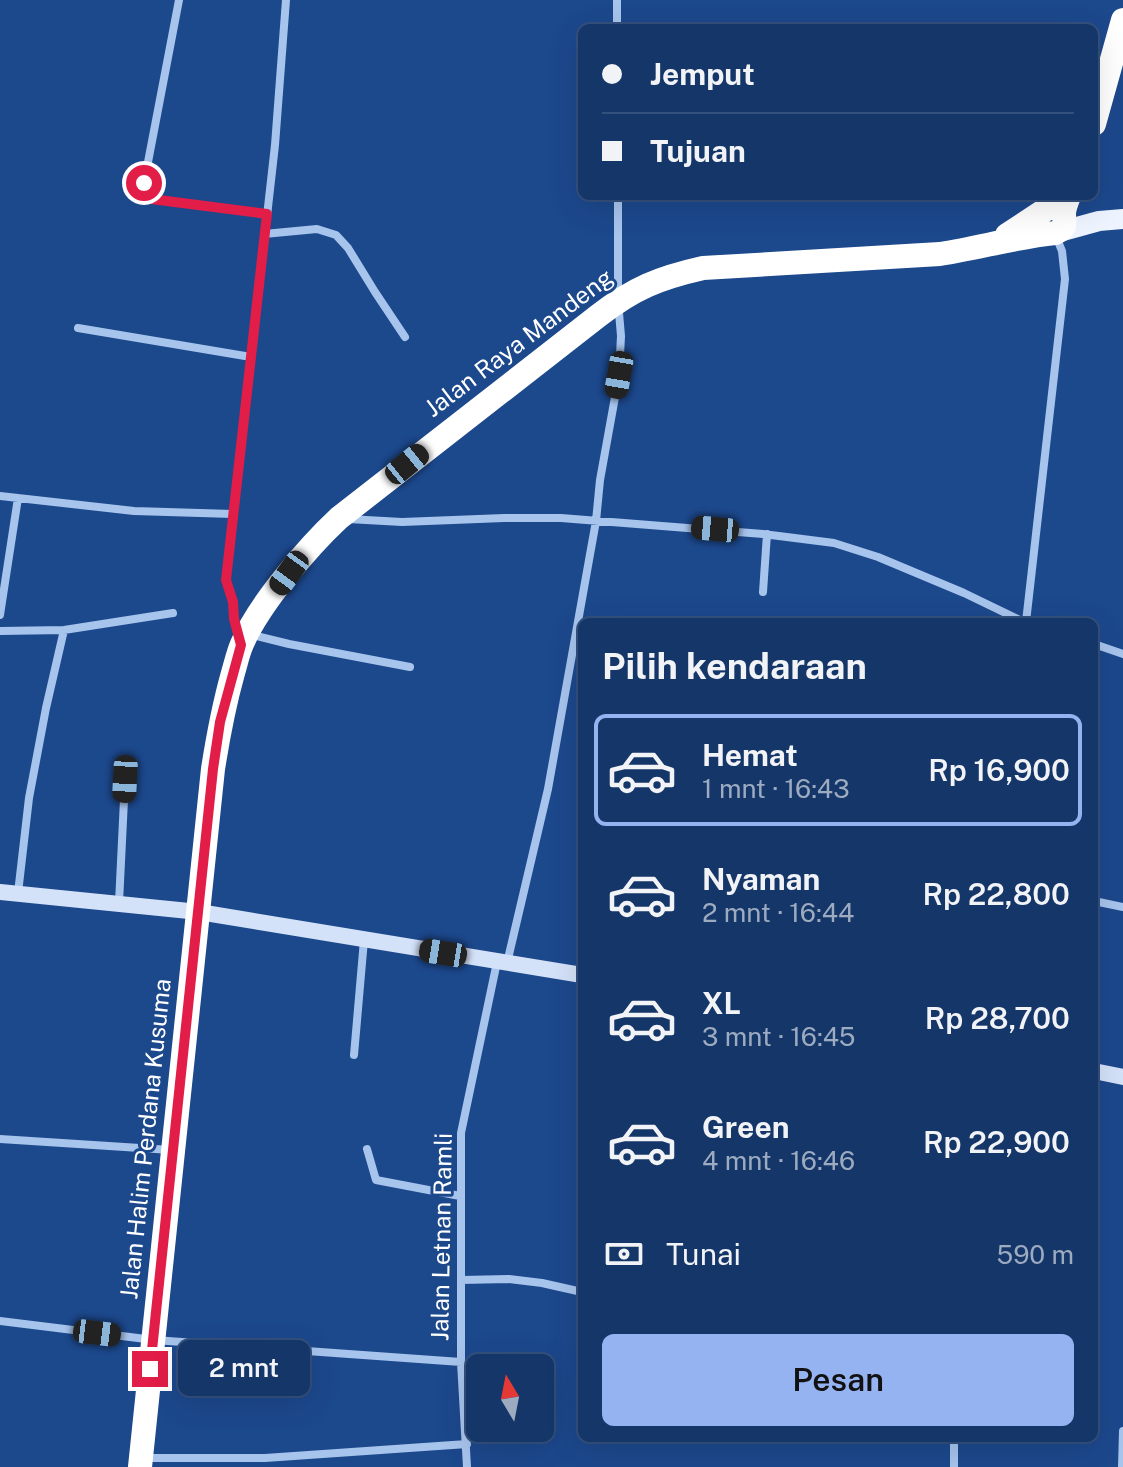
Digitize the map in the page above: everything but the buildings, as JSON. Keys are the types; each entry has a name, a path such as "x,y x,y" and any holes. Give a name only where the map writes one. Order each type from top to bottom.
{"highway":[{"path":"1098,110 1123,20"},
{"name":"Jalan Raya Mandeng","path":"199,912 220,722 244,639 289,573 339,518 618,301 643,286 671,275 703,268 965,250 995,242 1057,214"},
{"name":"Jalan Halim Perdana Kusuma","path":"140,1462 199,912"}],"main road":[{"path":"1057,214 1099,221 1123,219"},
{"path":"0,892 199,912 578,974"},
{"path":"1098,1072 1123,1077"}],"street":[{"path":"179,0 144,192 151,199 267,214"},
{"path":"286,0 275,145 226,580 233,602 234,619 244,639 289,644 410,667"},
{"path":"617,0 617,24"},
{"name":"Jalan Letnan Ramli","path":"579,618 619,375 618,200"},
{"path":"1025,618 1065,279 1057,214"},
{"path":"264,234 317,229 336,235 348,248 405,337"},
{"path":"78,328 251,357"},
{"path":"0,496 134,511 233,514"},
{"path":"0,615 18,498"},
{"path":"339,518 402,522 561,518 767,534 834,543 858,549 1017,618"},
{"path":"763,592 767,534"},
{"path":"0,631 64,630 173,613"},
{"name":"Jalan Letnan Ramli","path":"467,1467 461,1362 461,1133 548,789 578,622"},
{"path":"18,893 29,798 64,630"},
{"path":"1098,645 1123,654"},
{"path":"119,903 125,779"},
{"path":"1098,902 1123,907"},
{"path":"354,1055 364,940"},
{"path":"0,1139 172,1150"},
{"path":"367,1149 374,1178 379,1182 460,1196"},
{"path":"461,1280 509,1279 578,1291"},
{"path":"0,1321 154,1340 461,1362"},
{"path":"1122,1467 1123,1431"},
{"path":"954,1442 954,1467"},
{"path":"140,1462 265,1458 467,1444"}],"route":[{"path":"144,183 144,192 151,199 267,214 226,580 241,645 220,722 213,769 150,1369"}]}
